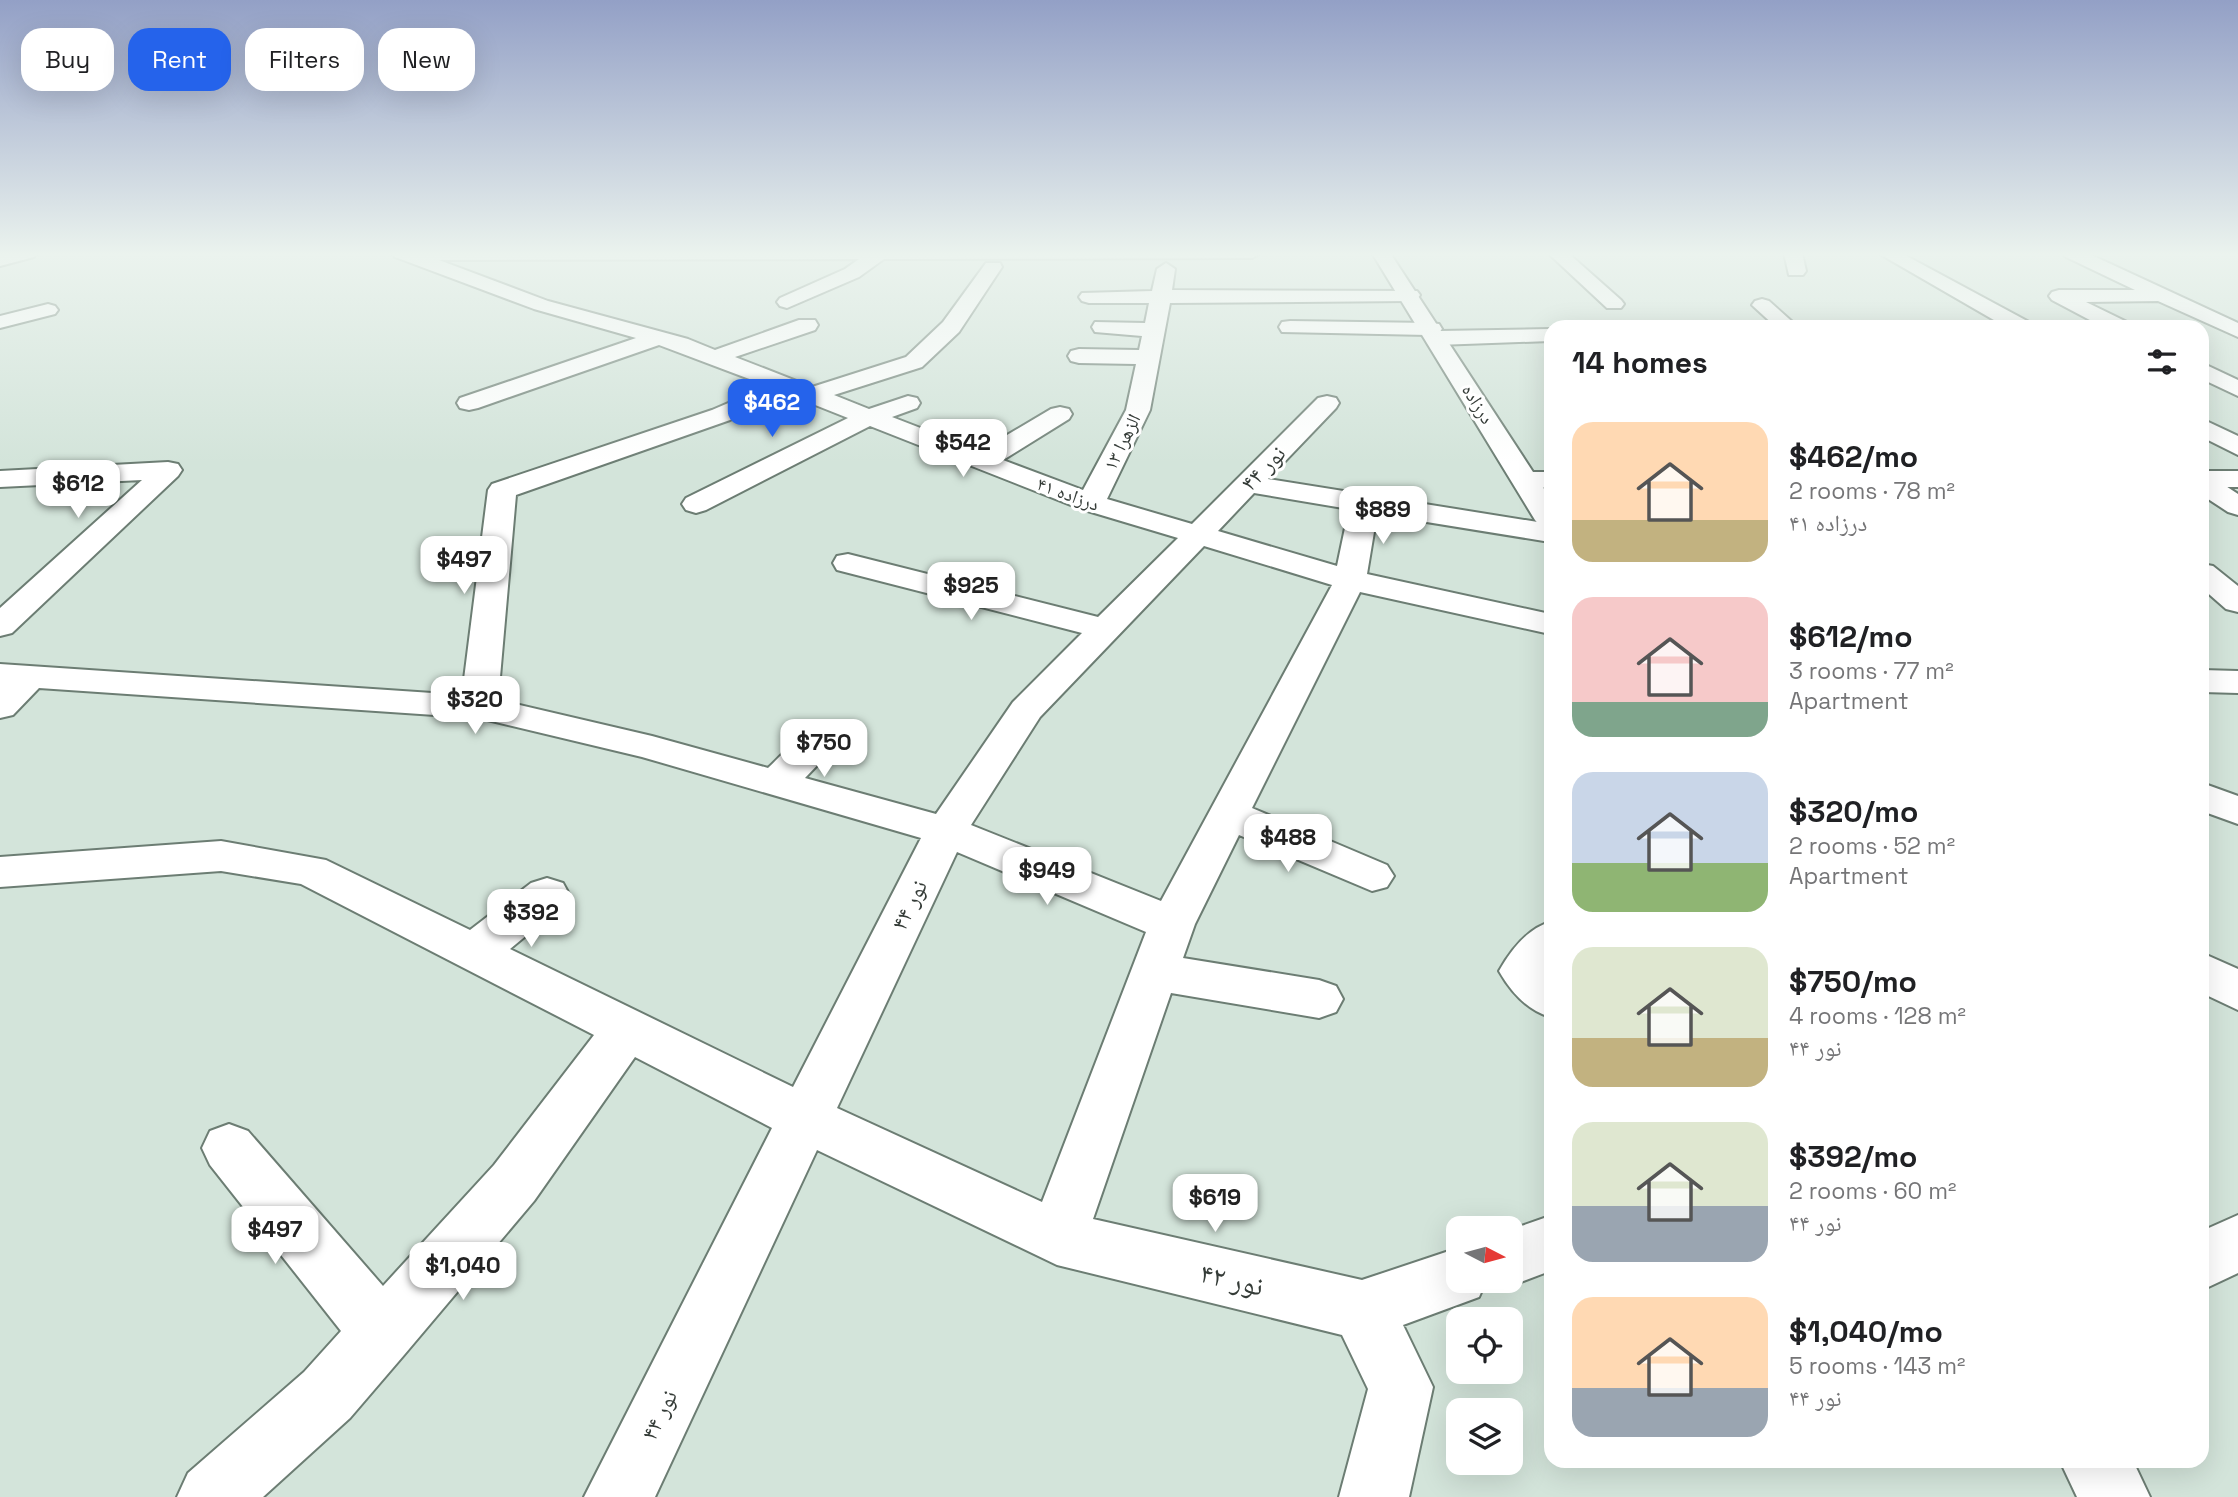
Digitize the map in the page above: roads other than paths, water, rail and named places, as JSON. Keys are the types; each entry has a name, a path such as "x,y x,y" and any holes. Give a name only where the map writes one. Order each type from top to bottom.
{"street":[{"name":"درزاده ۴۱","path":"604,323 715,357 1091,503 1350,580 1544,623"},
{"path":"480,707 502,490 721,415 914,362 954,323"},
{"name":"الزهرا ۱۳","path":"1091,503 1138,410 1155,323"},
{"name":"درزاده","path":"1428,323 1538,480 1544,500"},
{"path":"2221,323 2238,331"},
{"path":"715,357 807,325"},
{"path":"1103,327 1154,330"},
{"path":"1290,327 1544,335"},
{"path":"469,403 658,338"},
{"path":"1079,356 1149,357"},
{"path":"2209,374 2238,388"},
{"path":"696,504 869,417 908,403"},
{"name":"نور ۴۴","path":"620,1497 946,831 1026,709 1327,403"},
{"path":"982,461 1060,414"},
{"path":"2209,431 2238,447"},
{"path":"0,479 167,470 0,626"},
{"path":"2209,481 2238,480"},
{"path":"1247,484 1544,532"},
{"path":"2209,486 2238,506"},
{"path":"1057,1238 1172,924 1350,580 1364,503"},
{"path":"848,563 1106,629"},
{"path":"2209,579 2238,602"},
{"path":"0,707 15,676 480,707 652,748 946,831 1172,924"},
{"path":"2209,681 2238,682"},
{"path":"776,783 831,731"},
{"path":"2209,799 2238,811"},
{"path":"1229,814 1372,876"},
{"name":"نور ۴۲","path":"0,872 221,856 311,871 804,1118 1057,1238 1362,1310"},
{"path":"474,953 547,894"},
{"path":"1544,946 1523,971 1544,992"},
{"path":"1154,972 1319,999"},
{"path":"2209,975 2238,991"},
{"path":"212,1497 327,1395 382,1333 514,1183 627,1029"},
{"path":"229,1148 382,1333"},
{"path":"2209,1258 2238,1242"},
{"path":"1523,1253 1544,1246"},
{"path":"1374,1497 1401,1387 1362,1310 1446,1281"},
{"path":"2098,1468 2115,1497"}]}
